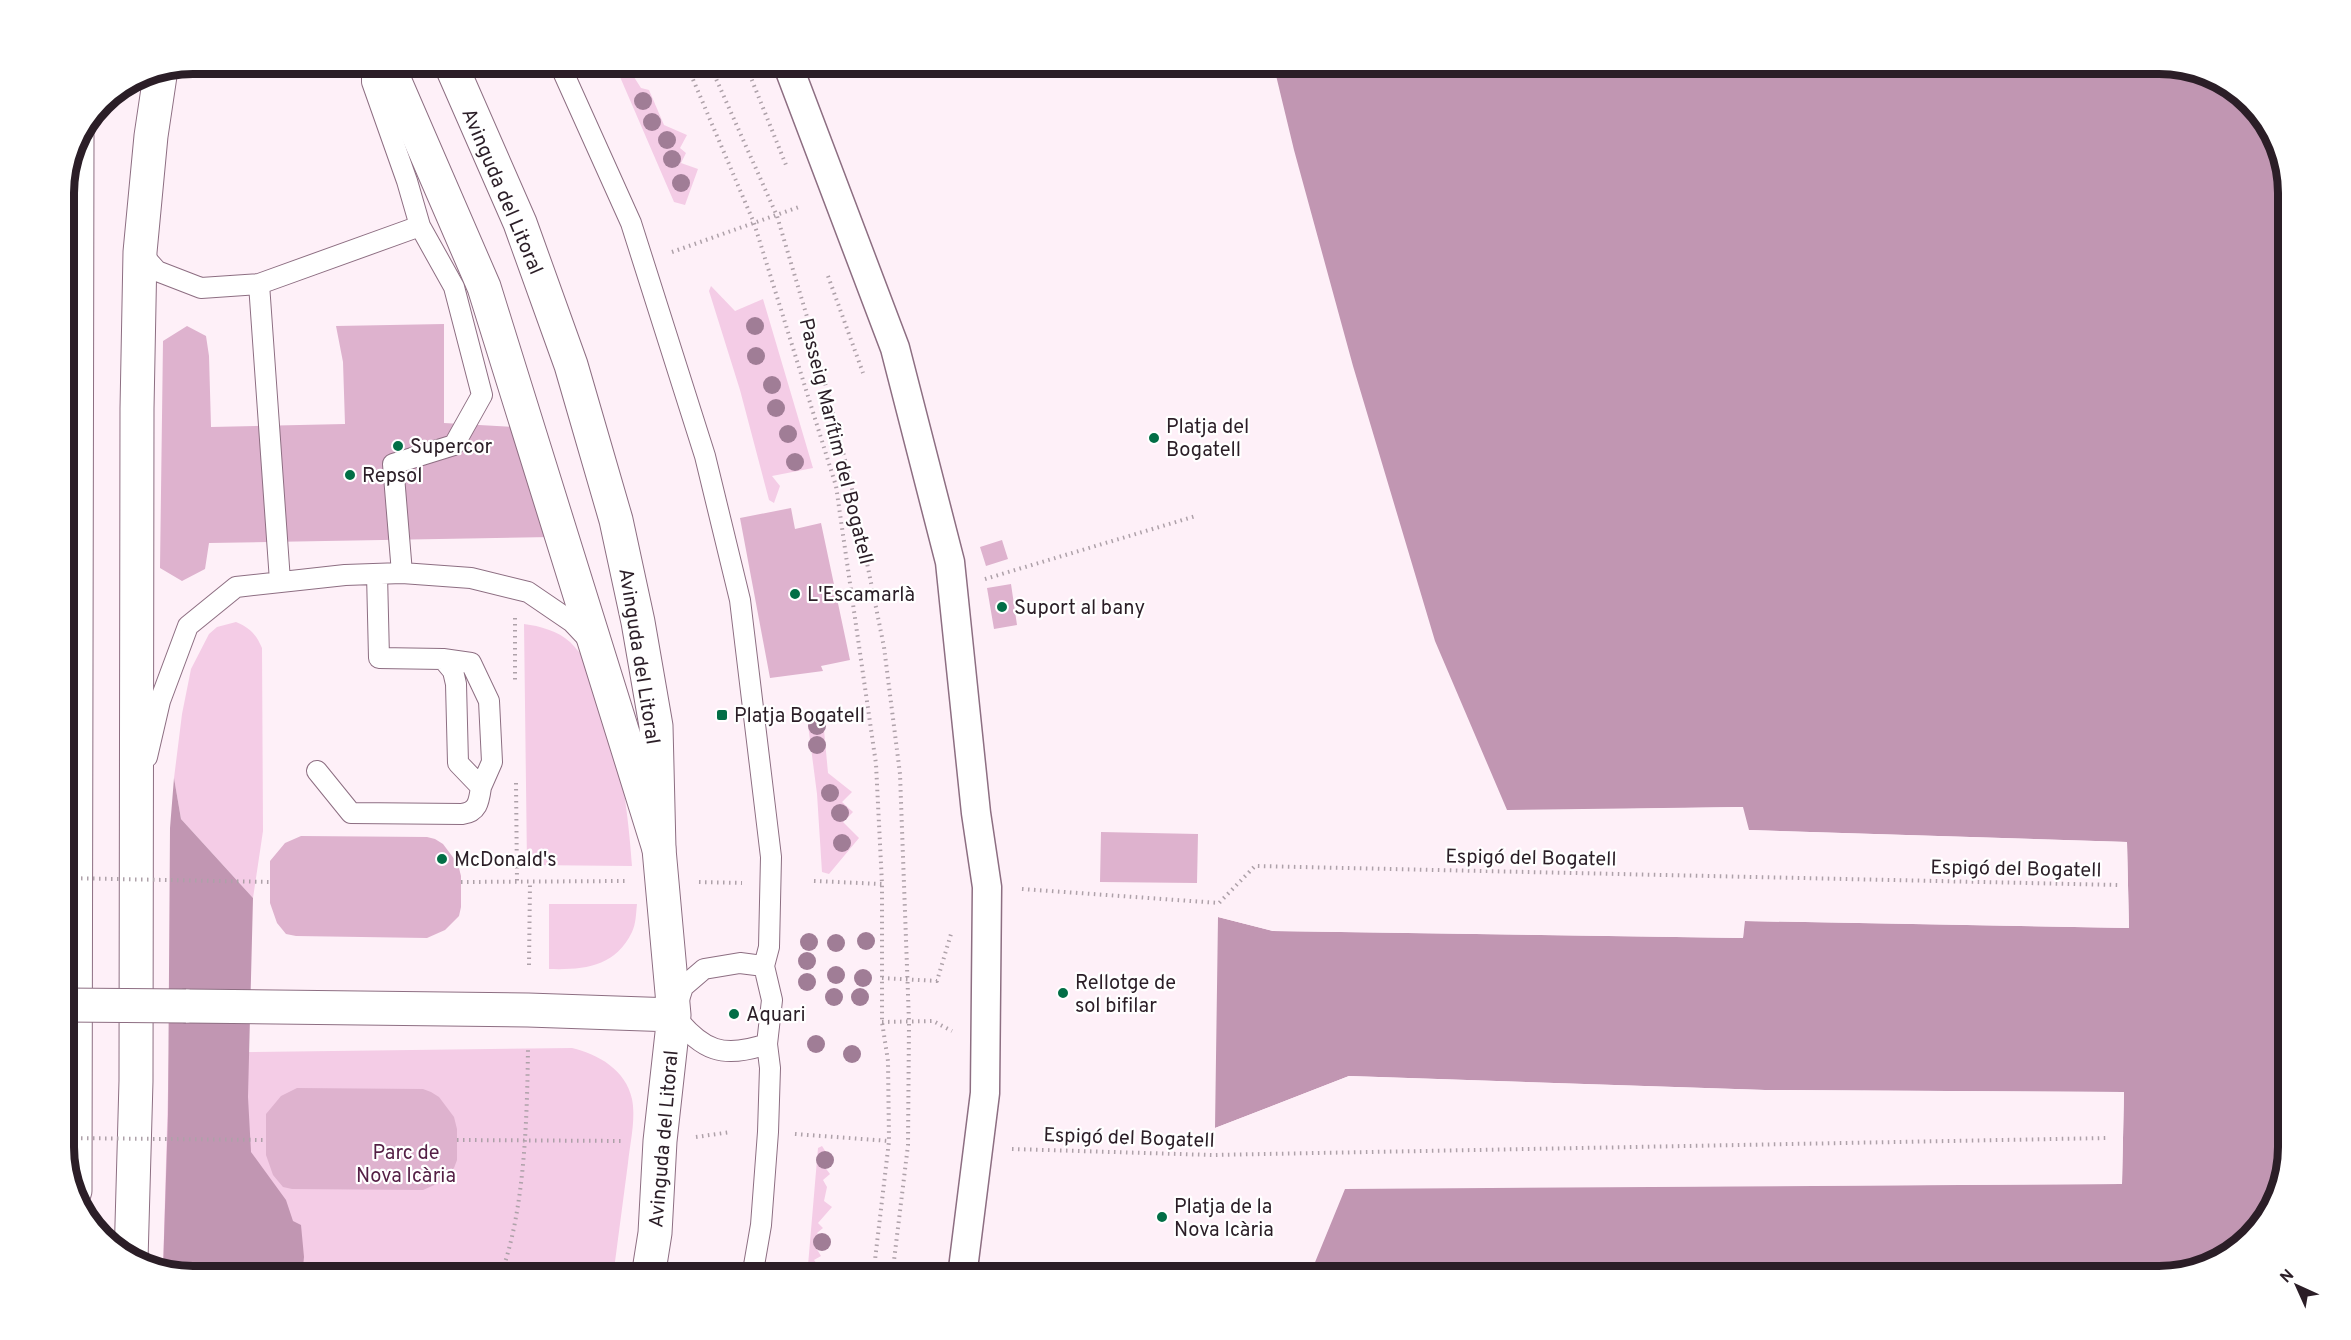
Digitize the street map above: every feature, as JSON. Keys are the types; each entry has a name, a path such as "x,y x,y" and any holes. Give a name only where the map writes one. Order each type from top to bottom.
{"main road":[{"path":"392,74 484,286 659,849"},
{"name":"Avinguda del Litoral","path":"455,74 520,223 571,365 616,520 638,622 656,726 659,849 674,1015 650,1266"},
{"path":"130,1249 136,1081 137,409 140,252 151,136 160,79"},
{"path":"75,1163 77,167"},
{"path":"74,1005 302,1006 674,1015"}],"street":[{"path":"791,74 895,348 950,562 976,813 987,887 985,1093 963,1266"}],"lane":[{"path":"372,74 372,82 420,226 454,287 482,395 454,445 393,464 402,573"},
{"path":"564,74 631,223 705,456 740,600 771,858 770,947 764,966 772,1000 767,1044 770,1068 768,1132 761,1225 754,1266"},
{"path":"140,252 157,271 201,288 259,284 420,226"},
{"path":"259,284 280,582"},
{"path":"137,797 160,701 188,626 236,587 314,577 402,573 471,578 528,592 572,622 596,647"},
{"path":"317,771 351,813 470,813 476,808 481,787 492,762 489,701 471,663 443,659 379,658 377,574"},
{"path":"443,659 453,671 456,684 458,763 481,787"},
{"path":"764,966 740,963 704,969 683,987 674,1015 688,1034 707,1047 725,1051 746,1051 767,1044"}],"path":[{"path":"691,74 754,223 836,486 876,765 882,884 882,1022 888,1061 889,1141 874,1266"},
{"name":"Passeig Marítim del Bogatell","path":"714,74 777,216 813,337 850,479 884,647 900,774 908,932 908,1145 893,1266"},
{"path":"672,252 802,206"},
{"path":"953,589 1196,516"},
{"name":"Espigó del Bogatell","path":"987,887 1219,903 1255,866 2118,885"},
{"path":"74,878 270,882"},
{"path":"461,882 628,881"},
{"path":"814,881 882,884"},
{"path":"529,965 530,882"},
{"path":"689,882 744,883"},
{"path":"882,978 937,981 952,930"},
{"path":"882,1022 933,1021"},
{"path":"504,1266 515,1220 524,1141 528,1048"},
{"path":"693,1137 731,1132"},
{"path":"795,1134 889,1141"},
{"path":"74,1138 266,1140"},
{"name":"Espigó del Bogatell","path":"978,1147 1212,1155 2107,1138"},
{"path":"457,1140 630,1141"}],"green space":[{"path":"619,74 632,74 641,88 649,90 664,125 687,135 680,148 686,153 681,163 698,169 685,205 674,202"},
{"path":"711,286 735,311 763,299 813,468 772,476 780,486 774,503 769,500 740,390 709,291"},
{"path":"236,622 252,632 262,648 263,831 253,898 181,819 174,778 182,714 191,669 209,634 217,627"},
{"path":"524,624 548,630 570,642 585,661 598,686 616,748 627,812 632,866 527,865"},
{"path":"813,711 823,719 828,773 852,792 842,802 853,812 843,822 859,838 829,874 822,872 817,794 807,717"},
{"path":"549,904 637,904 636,918 625,944 607,959 586,967 549,969"},
{"name":"Parc de Nova Icària","path":"572,1048 592,1054 617,1072 629,1089 632,1099 632,1131 614,1266 193,1266 163,1262 169,1053"},
{"path":"822,1146 831,1160 824,1166 830,1174 823,1180 827,1187 824,1201 832,1207 818,1223 823,1228 817,1233 824,1240 815,1246 821,1256 814,1260 819,1266 808,1266 818,1148"}],"shaded area":[{"path":"1276,74 2158,74 2174,75 2204,83 2218,89 2243,108 2262,133 2271,154 2277,185 2278,1147 2268,1193 2262,1207 2243,1232 2218,1251 2204,1257 2174,1265 2158,1266 1314,1266 1345,1189 2122,1184 2124,1092 1765,1090 1349,1076 1215,1128 1218,917 1273,931 1743,938 1744,921 2129,928 2127,842 1748,830 1742,807 1507,810 1435,641 1353,366"},
{"path":"174,778 181,819 253,898 248,1097 251,1152 286,1200 293,1221 301,1225 303,1266 193,1266 163,1262 168,1115 170,828"}],"pier":[{"path":"1743,807 1749,830 2127,842 2129,928 1745,921 1743,938 1273,931 1218,917 1218,914 1274,928 1740,935 1741,920 1744,918 2126,925 2124,845 1748,833 1740,810 1507,813 1504,811"},
{"path":"1349,1076 1765,1090 2124,1092 2122,1184 1342,1188 1345,1186 2119,1181 2121,1095 1765,1093 1349,1079 1214,1131 1215,1128"}],"building":[{"path":"444,324 444,423 514,427 551,537 209,543 205,569 182,581 160,568 163,341 187,326 206,336 209,356 211,427 345,424 343,362 336,326"},
{"name":"L'Escamarlà","path":"791,508 795,529 821,523 850,660 821,666 823,671 770,678 740,518"},
{"path":"1002,540 1008,559 986,566 980,547"},
{"name":"Suport al bany","path":"1011,584 1017,625 994,629 987,588"},
{"path":"1101,832 1198,834 1197,883 1100,882"},
{"path":"301,836 427,837 435,839 443,844 458,864 461,876 459,916 445,930 427,938 286,934 277,923 270,903 270,861 285,843"},
{"path":"297,1088 423,1089 431,1092 439,1097 454,1117 457,1129 457,1160 454,1168 441,1182 423,1190 292,1189 283,1187 273,1175 266,1155 266,1114 281,1096"}],"place":[{"name":"Platja del Bogatell","path":"1154,438"},
{"name":"Supercor","path":"398,446"},
{"name":"Repsol","path":"350,475"},
{"name":"L'Escamarlà","path":"795,594"},
{"name":"Suport al bany","path":"1002,607"},
{"name":"Platja Bogatell","path":"722,715"},
{"name":"McDonald's","path":"442,859"},
{"name":"Rellotge de sol bifilar","path":"1063,993"},
{"name":"Aquari","path":"734,1014"},
{"name":"Platja de la Nova Icària","path":"1162,1217"}]}
